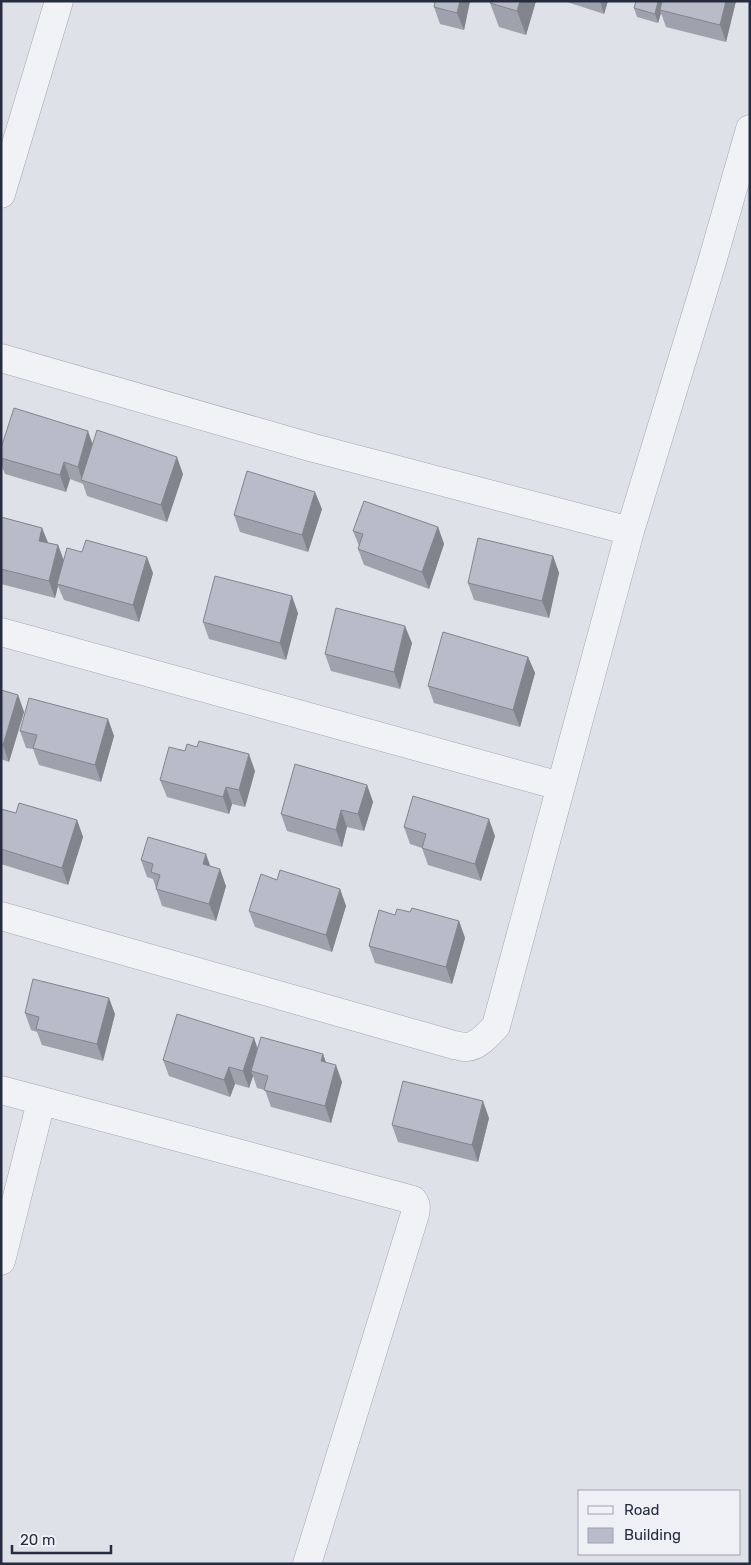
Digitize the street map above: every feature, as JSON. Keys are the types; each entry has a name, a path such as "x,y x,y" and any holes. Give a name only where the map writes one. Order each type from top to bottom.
{"street":[{"path":"1,194 59,1"},
{"path":"1,916 466,1047 477,1044 486,1037 496,1026 630,532 712,262 750,129"},
{"path":"1,358 310,447 630,532"},
{"path":"1,632 560,786"},
{"path":"1,1090 412,1200 415,1203 415,1214 307,1564"},
{"path":"1,1262 41,1102"}],"building":[{"path":"435,1 460,1 457,13 434,7"},
{"path":"491,1 520,1 517,11 490,3"},
{"path":"636,1 658,1 655,14 634,8"},
{"path":"662,1 726,1 720,25 660,10"},
{"path":"14,408 88,431 78,467 64,462 60,475 1,458 1,448"},
{"path":"97,430 177,457 161,505 81,480"},
{"path":"247,471 315,492 302,535 234,515"},
{"path":"364,501 438,527 422,572 358,549 363,534 353,531"},
{"path":"1,517 42,528 39,541 58,545 49,581 1,569"},
{"path":"478,538 553,556 542,601 468,583"},
{"path":"86,540 147,557 133,605 57,584 67,548 82,552"},
{"path":"215,576 292,596 280,643 203,622"},
{"path":"336,608 405,626 394,672 325,654"},
{"path":"443,632 528,657 513,710 428,686"},
{"path":"1,690 18,695 3,745 1,744"},
{"path":"29,698 108,719 95,765 33,748 37,735 20,731"},
{"path":"199,741 249,754 239,790 226,787 223,797 160,780 169,747 185,751 187,744 197,747"},
{"path":"295,764 367,785 358,814 341,810 336,830 281,814"},
{"path":"413,796 489,819 475,864 422,848 426,834 404,827"},
{"path":"19,803 77,820 62,868 1,849 1,809 16,813"},
{"path":"148,837 206,854 203,864 220,869 209,904 156,889 160,875 151,872 153,864 141,860"},
{"path":"280,870 340,889 326,935 249,911 261,874 277,880"},
{"path":"412,908 459,921 446,967 369,946 379,910 395,915 397,909 410,912"},
{"path":"33,979 109,998 97,1044 36,1029 39,1017 25,1013"},
{"path":"177,1014 254,1038 243,1071 229,1067 224,1080 163,1060"},
{"path":"261,1037 323,1054 321,1061 336,1065 325,1106 264,1090 268,1076 251,1071"},
{"path":"403,1081 483,1101 472,1145 392,1125"}]}
